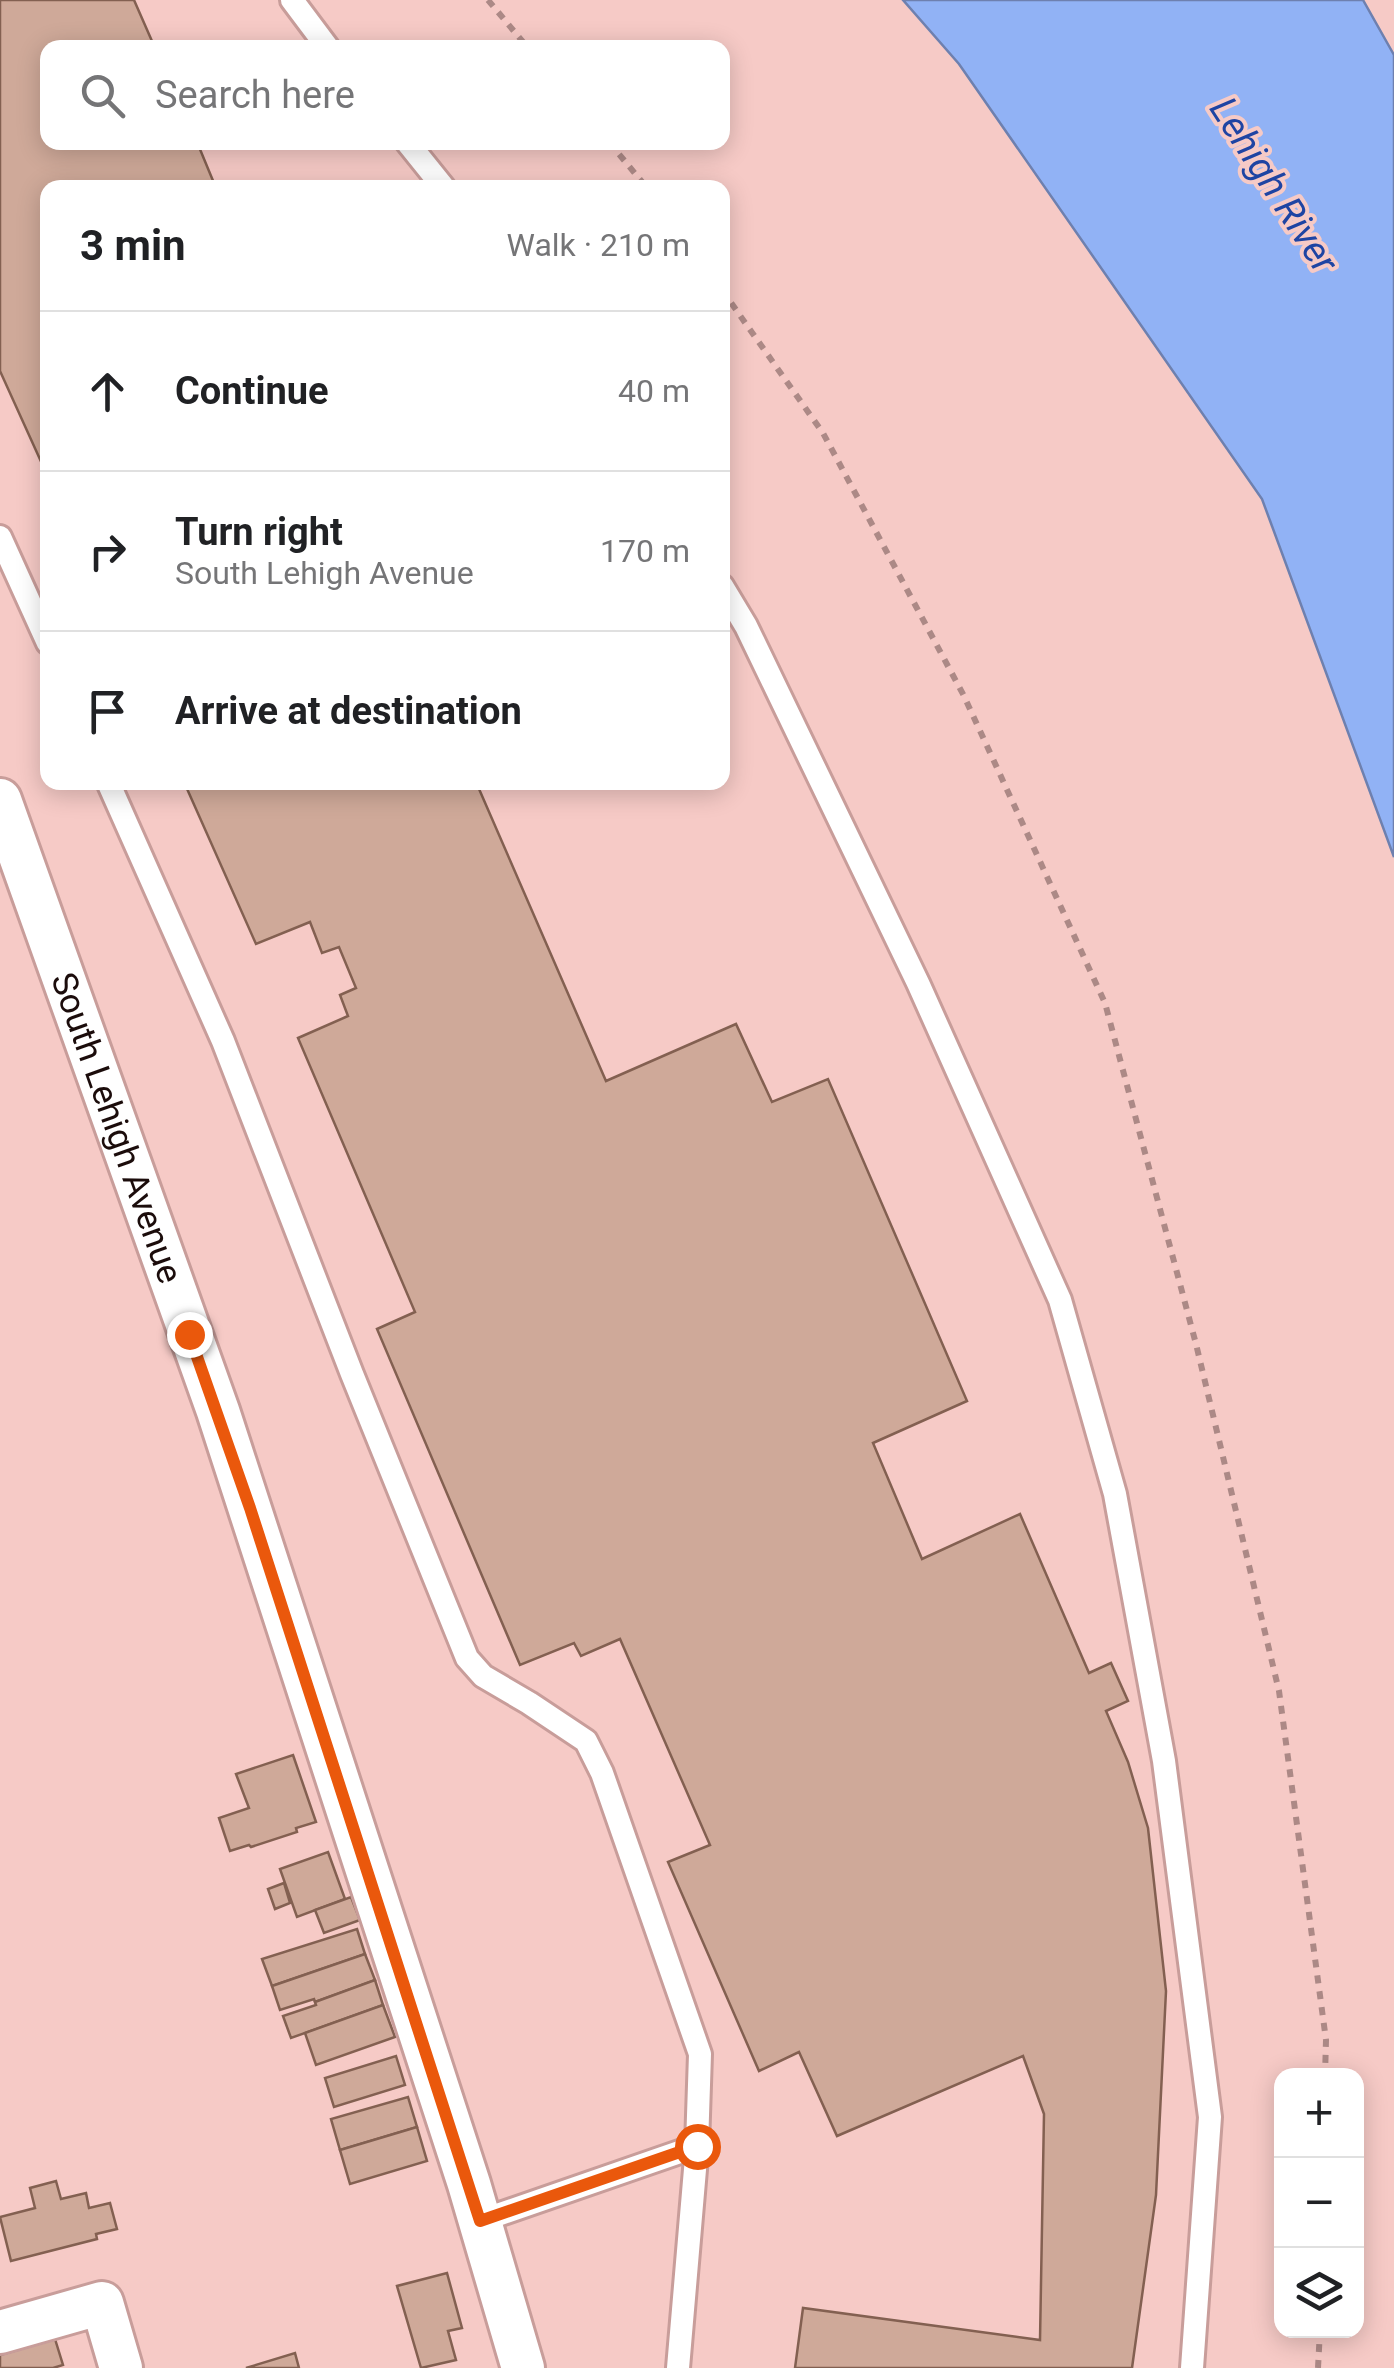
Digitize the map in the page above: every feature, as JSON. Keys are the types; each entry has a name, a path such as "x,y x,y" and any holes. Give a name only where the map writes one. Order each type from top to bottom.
{"street":[{"name":"South Lehigh Avenue","path":"0,800 218,1411 524,2368"},
{"path":"0,2332 102,2303 121,2368"}],"lane":[{"path":"292,0 322,40"},
{"path":"413,150 437,180"},
{"path":"0,537 40,626"},
{"path":"730,599 918,983 1060,1300 1115,1494 1164,1761 1210,2118 1192,2368"},
{"path":"112,790 223,1041 467,1658 484,1676 586,1741 602,1774 700,2054 697,2146 678,2368"},
{"path":"480,2221 697,2146"}],"path":[{"path":"488,0 521,40"},
{"path":"616,150 641,180"},
{"path":"730,301 823,433 964,696 1105,1004 1196,1344 1279,1692 1326,2040 1325,2068"},
{"path":"1318,2368 1320,2338"}],"water":[{"name":"Lehigh River","path":"903,0 1363,0 1394,55 1394,857 1262,499 959,64"}],"building":[{"path":"0,0 134,0 152,40 40,40 40,150 200,150 213,180 40,180 40,459 0,371"},
{"path":"188,790 479,790 606,1081 736,1024 772,1102 828,1079 967,1401 873,1443 922,1559 1020,1514 1089,1673 1111,1663 1128,1701 1106,1711 1128,1762 1148,1828 1166,1991 1156,2195 1132,2368 795,2368 803,2308 1040,2340 1044,2114 1023,2056 837,2136 799,2052 759,2071 668,1862 710,1845 620,1639 581,1656 574,1643 520,1665 377,1329 415,1312 298,1038 348,1016 340,995 356,988 339,947 322,953 310,922 256,944"},
{"path":"293,1755 316,1822 296,1828 297,1832 230,1851 219,1818 249,1808 236,1774"},
{"path":"328,1852 345,1899 297,1917 280,1869"},
{"path":"284,1883 290,1903 275,1909 268,1889"},
{"path":"351,1897 360,1920 324,1933 315,1910"},
{"path":"357,1929 365,1954 272,1986 262,1959"},
{"path":"365,1954 375,1980 280,2010 272,1986"},
{"path":"375,1980 383,2005 291,2038 283,2016"},
{"path":"383,2005 395,2037 316,2065 305,2033"},
{"path":"396,2056 405,2085 334,2107 325,2078"},
{"path":"408,2097 417,2127 340,2150 331,2119"},
{"path":"417,2127 427,2161 350,2184 340,2150"},
{"path":"56,2181 61,2199 86,2193 89,2208 110,2203 117,2229 96,2234 97,2239 11,2261 0,2217 35,2208 30,2188"},
{"path":"447,2273 462,2328 448,2331 456,2360 421,2368 397,2286"},
{"path":"55,2339 63,2365 0,2368 0,2355"},
{"path":"295,2353 299,2368 246,2368"}],"route":[{"path":"189,1334 250,1508 480,2221 697,2146"}]}
